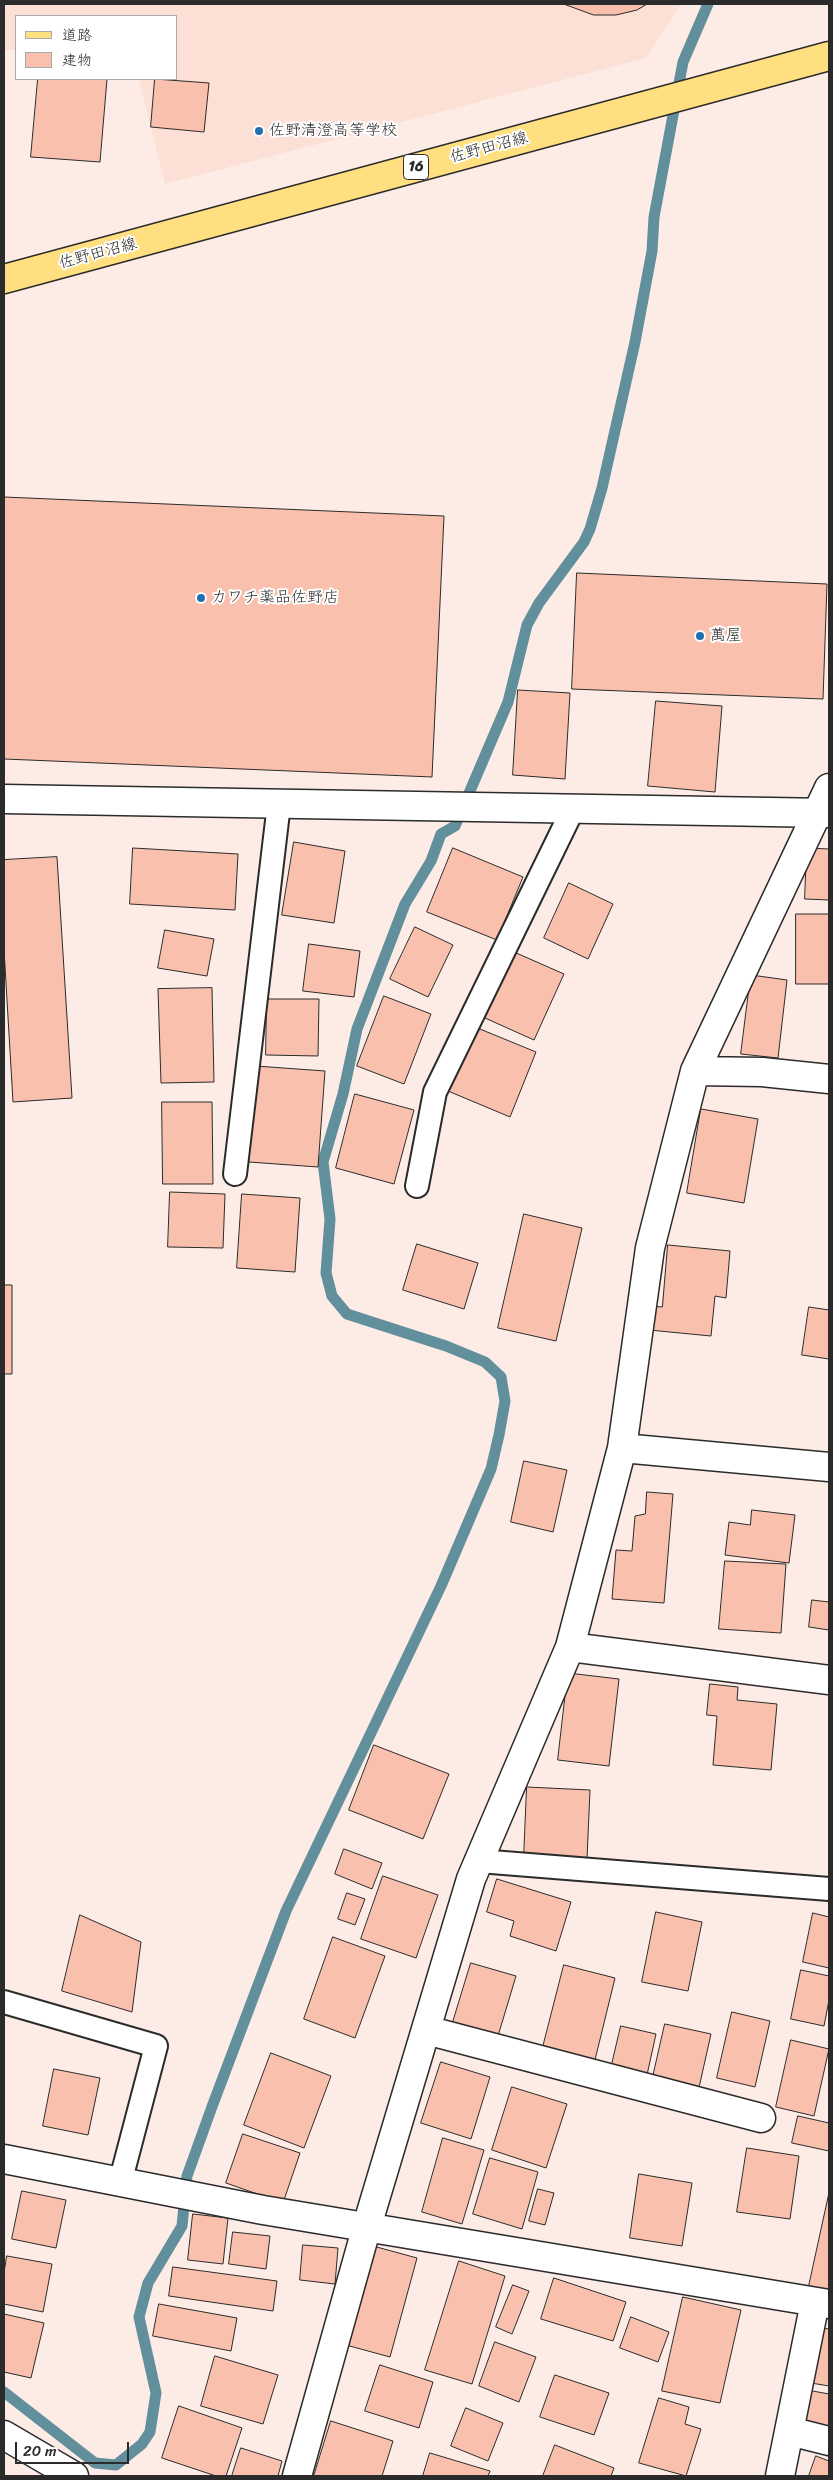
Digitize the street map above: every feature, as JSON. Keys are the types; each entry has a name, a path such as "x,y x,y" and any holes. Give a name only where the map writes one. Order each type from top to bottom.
{"main road":[{"name":"佐野田沼線","path":"4,279 829,56"}],"street":[{"path":"297,2476 368,2226 471,1879 570,1647 622,1448 650,1248 695,1071 823,813 829,788"},
{"path":"4,799 823,813"},
{"path":"695,1071 762,1072 829,1079"},
{"path":"622,1448 829,1467"},
{"path":"570,1647 829,1680"},
{"path":"426,2030 761,2118"},
{"path":"4,2159 263,2210 822,2303 789,2432 780,2476"},
{"path":"789,2432 829,2441"},
{"path":"4,2435 74,2476"}],"lane":[{"path":"235,1174 280,804"},
{"path":"417,1186 435,1092 573,810"},
{"path":"479,1861 829,1889"},
{"path":"4,2002 156,2046 120,2183"}],"shaded area":[{"name":"佐野清澄高等学校","path":"4,4 681,4 646,58 165,184 139,80 178,80 178,15 15,15 15,50 4,50"}],"building":[{"path":"564,4 647,4 637,10 616,15 594,15"},
{"path":"38,80 107,80 100,162 31,157"},
{"path":"155,80 209,83 204,132 151,127"},
{"path":"4,497 444,516 432,777 4,759"},
{"name":"萬屋","path":"577,573 827,584 823,699 572,689"},
{"path":"518,690 570,693 565,779 513,775"},
{"path":"656,701 722,706 715,792 648,786"},
{"path":"294,842 345,851 334,923 282,915"},
{"path":"133,848 238,854 235,910 130,904"},
{"path":"453,848 523,877 497,940 427,912"},
{"path":"807,848 829,849 829,900 805,899"},
{"path":"57,857 72,1098 13,1102 4,949 4,860"},
{"path":"569,883 613,904 588,959 544,938"},
{"path":"796,914 829,914 829,984 796,984"},
{"path":"415,927 453,945 428,997 390,979"},
{"path":"165,930 214,939 207,976 158,968"},
{"path":"309,944 360,951 354,997 303,991"},
{"path":"514,952 564,974 534,1040 485,1018"},
{"path":"751,975 787,980 778,1058 741,1054"},
{"path":"212,988 214,1082 161,1083 158,989"},
{"path":"384,996 431,1014 404,1084 357,1066"},
{"path":"267,999 319,999 318,1056 266,1055"},
{"path":"475,1027 536,1052 510,1117 448,1091"},
{"path":"256,1066 325,1071 318,1167 249,1162"},
{"path":"355,1094 414,1110 394,1184 336,1168"},
{"path":"162,1102 212,1102 213,1184 163,1184"},
{"path":"701,1109 758,1119 744,1203 687,1193"},
{"path":"170,1192 225,1194 223,1248 168,1247"},
{"path":"242,1194 300,1198 295,1272 237,1268"},
{"path":"524,1214 582,1228 556,1341 498,1328"},
{"path":"417,1244 478,1263 464,1309 403,1290"},
{"path":"668,1245 730,1251 726,1298 715,1296 711,1336 649,1330 651,1306 662,1307"},
{"path":"4,1285 12,1285 12,1374 4,1374"},
{"path":"809,1307 829,1310 829,1359 802,1355"},
{"path":"524,1461 567,1470 553,1532 511,1522"},
{"path":"647,1492 673,1494 664,1603 612,1599 616,1550 632,1551 635,1516 645,1514"},
{"path":"752,1510 795,1515 789,1563 725,1555 729,1522 750,1525"},
{"path":"725,1561 786,1564 781,1633 719,1629"},
{"path":"812,1600 829,1602 829,1630 809,1627"},
{"path":"568,1673 619,1679 609,1766 558,1760"},
{"path":"710,1684 738,1687 737,1700 777,1704 771,1770 713,1765 717,1716 707,1715"},
{"path":"374,1745 449,1774 423,1839 349,1810"},
{"path":"527,1787 590,1790 587,1859 524,1857"},
{"path":"344,1849 382,1863 372,1889 335,1874"},
{"path":"383,1876 438,1895 416,1958 361,1939"},
{"path":"497,1879 571,1902 556,1951 510,1936 514,1921 487,1912"},
{"path":"347,1893 365,1899 355,1925 338,1919"},
{"path":"656,1912 702,1922 688,1991 642,1982"},
{"path":"813,1913 829,1917 829,1968 803,1962"},
{"path":"80,1915 141,1942 132,2012 62,1991"},
{"path":"333,1937 385,1956 355,2038 304,2019"},
{"path":"471,1963 516,1976 495,2046 450,2032"},
{"path":"564,1965 615,1978 593,2068 541,2055"},
{"path":"801,1970 829,1976 829,2000 824,2026 791,2019"},
{"path":"732,2012 770,2021 755,2087 717,2078"},
{"path":"665,2024 711,2034 696,2101 650,2090"},
{"path":"621,2026 656,2034 645,2084 609,2077"},
{"path":"791,2040 829,2049 814,2116 776,2107"},
{"path":"271,2053 331,2076 304,2148 244,2125"},
{"path":"441,2062 490,2077 471,2139 421,2123"},
{"path":"54,2069 100,2078 88,2135 43,2126"},
{"path":"512,2087 567,2104 546,2168 492,2150"},
{"path":"798,2116 829,2123 829,2151 792,2143"},
{"path":"243,2134 300,2153 283,2203 226,2183"},
{"path":"443,2138 484,2150 462,2224 422,2212"},
{"path":"747,2148 799,2156 790,2219 737,2212"},
{"path":"490,2158 538,2172 522,2229 473,2214"},
{"path":"639,2174 692,2183 682,2246 630,2238"},
{"path":"538,2189 554,2193 545,2225 529,2221"},
{"path":"22,2191 66,2200 56,2248 12,2239"},
{"path":"829,2193 829,2291 809,2286"},
{"path":"193,2214 228,2218 223,2264 188,2260"},
{"path":"233,2232 270,2236 266,2269 229,2264"},
{"path":"303,2245 338,2248 335,2284 300,2280"},
{"path":"373,2246 417,2258 390,2357 346,2345"},
{"path":"7,2256 52,2264 43,2312 4,2304 4,2273"},
{"path":"459,2261 505,2276 472,2384 425,2370"},
{"path":"173,2267 277,2281 273,2311 169,2296"},
{"path":"554,2278 626,2302 613,2341 541,2319"},
{"path":"513,2285 529,2291 512,2334 496,2327"},
{"path":"683,2297 741,2310 720,2403 662,2391"},
{"path":"159,2304 237,2318 231,2351 153,2336"},
{"path":"4,2314 44,2323 31,2378 4,2372"},
{"path":"631,2317 669,2332 658,2362 620,2348"},
{"path":"821,2328 829,2329 829,2386 811,2383"},
{"path":"495,2342 536,2357 519,2402 479,2386"},
{"path":"215,2356 278,2375 263,2424 201,2406"},
{"path":"380,2365 433,2382 419,2428 365,2411"},
{"path":"555,2375 609,2393 594,2435 540,2417"},
{"path":"807,2390 829,2394 829,2428 802,2423"},
{"path":"659,2398 689,2407 685,2424 701,2429 686,2476 639,2463"},
{"path":"179,2406 242,2428 226,2476 216,2476 162,2458"},
{"path":"466,2408 503,2423 488,2461 451,2446"},
{"path":"331,2421 393,2441 382,2476 314,2476"},
{"path":"555,2445 614,2468 611,2476 543,2476"},
{"path":"241,2448 282,2461 278,2476 232,2476"},
{"path":"430,2453 490,2471 488,2476 423,2476"},
{"path":"816,2456 829,2461 829,2476 809,2476"}],"waterway":[{"path":"4,2392 95,2463 116,2465 142,2444 150,2432 156,2393 139,2317 148,2283 182,2226 187,2176 286,1911 441,1586 491,1469 505,1401 501,1377 485,1362 446,1346 347,1314 332,1296 326,1273 330,1219 323,1162 343,1094 357,1029 405,904 431,861 441,834 455,826 508,702 527,625 539,603 584,542 590,529 602,488 635,342 652,251 654,217 683,62 708,4"}],"place":[{"name":"佐野清澄高等学校","path":"259,131"},
{"name":"カワチ薬品佐野店","path":"201,598"},
{"name":"萬屋","path":"700,636"}]}
